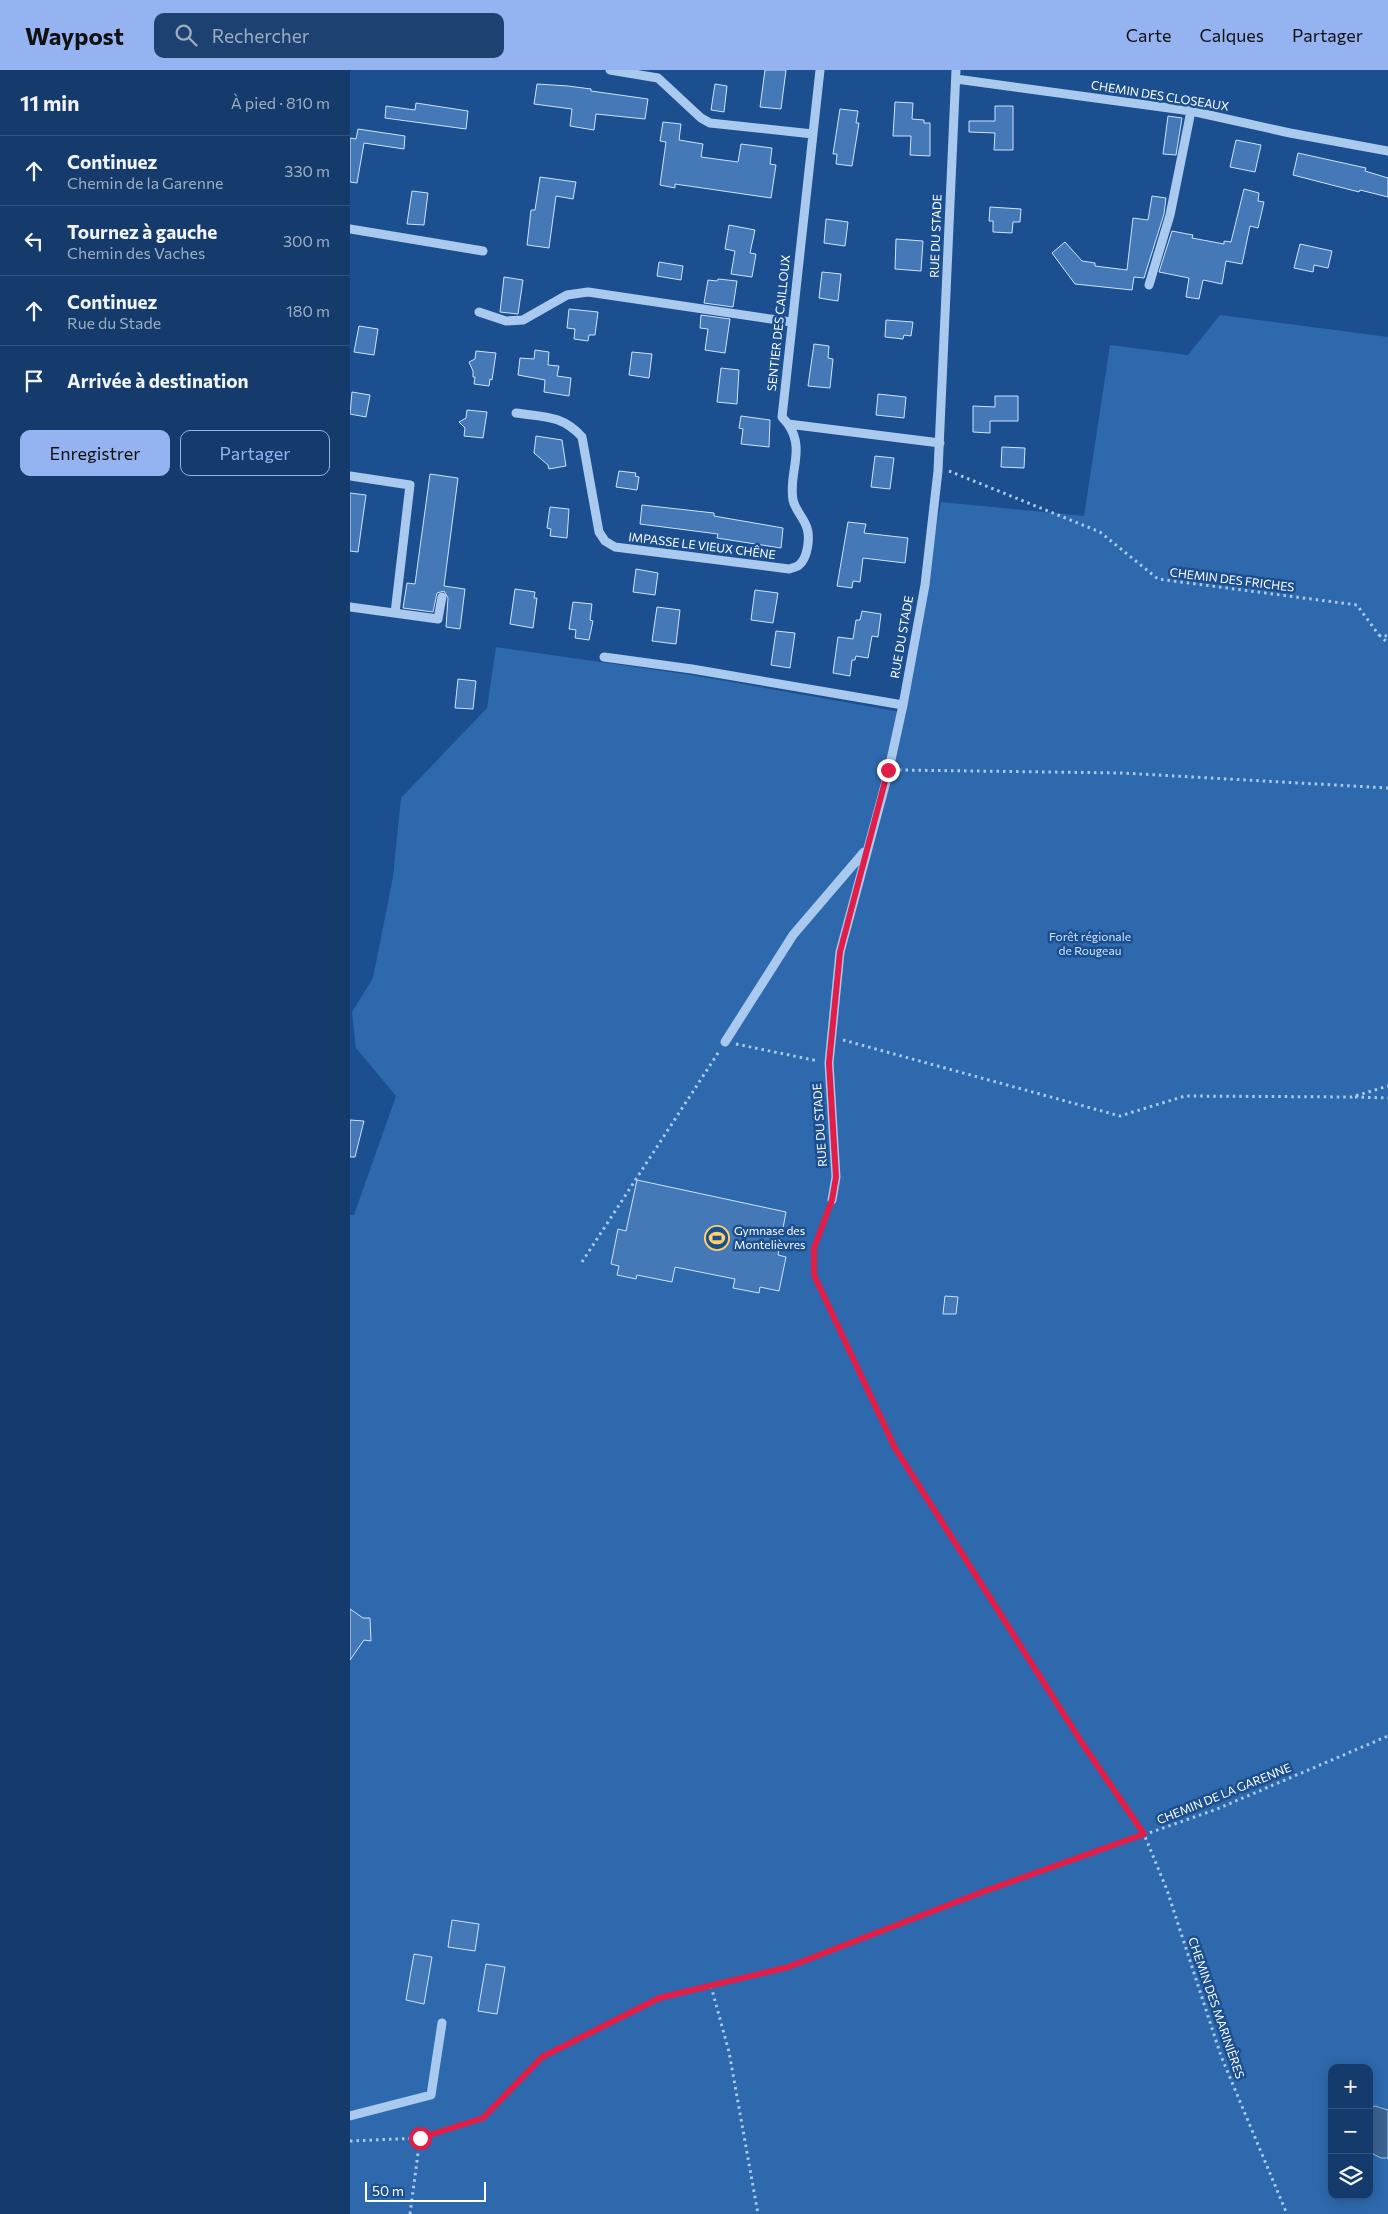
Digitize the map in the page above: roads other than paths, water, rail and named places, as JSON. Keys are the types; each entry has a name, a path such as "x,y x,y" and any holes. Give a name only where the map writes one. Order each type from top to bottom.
{"street":[{"path":"610,70 658,78 710,123 813,134"},
{"name":"SENTIER DES CAILLOUX","path":"788,424 782,417 820,70"},
{"name":"CHEMIN DES CLOSEAUX","path":"956,74 1191,111 1290,133 1388,151"},
{"name":"RUE DU STADE","path":"832,1200 836,1177 829,1063 840,952 888,770 903,705 924,585 938,470 956,74"},
{"path":"1149,285 1170,215 1191,111"},
{"path":"350,229 483,251"},
{"path":"479,312 506,321 523,320 567,295 588,292 791,322"},
{"name":"IMPASSE LE VIEUX CHÊNE","path":"516,413 560,419 572,425 582,437 599,532 605,541 615,547 789,569 800,565 806,553 808,528 793,501 796,463 795,434 788,424"},
{"path":"788,424 940,443"},
{"path":"350,476 410,485 395,613"},
{"path":"350,607 438,619 442,597"},
{"path":"604,657 692,669 903,705"},
{"path":"725,1042 793,935 866,850"},
{"path":"350,2116 431,2095 442,2023"}],"place":[{"name":"Gymnase des Montelièvres","path":"717,1238"}],"park label":[{"name":"Forêt régionale de Rougeau","path":"1090,944"}]}
